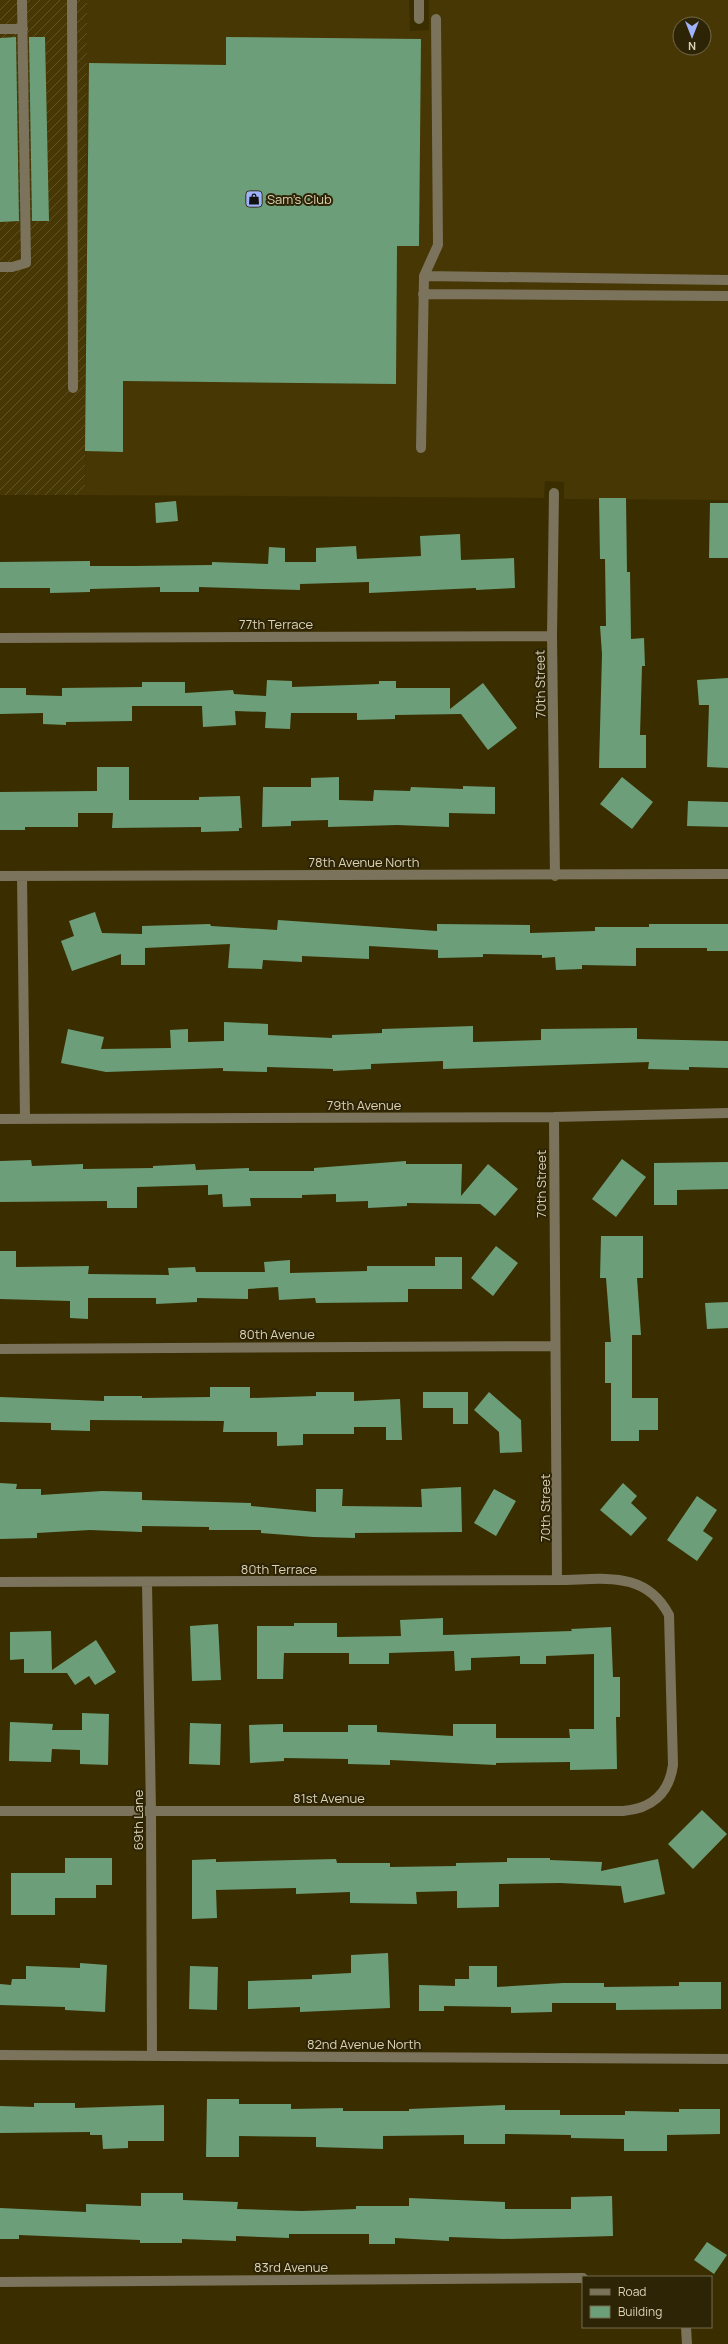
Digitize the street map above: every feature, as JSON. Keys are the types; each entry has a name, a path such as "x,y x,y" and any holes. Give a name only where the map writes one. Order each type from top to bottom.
{"street":[{"path":"0,267 12,267 26,263 22,0"},
{"path":"72,0 73,388"},
{"path":"419,0 419,19"},
{"path":"421,448 424,276 438,245 436,19"},
{"path":"0,29 22,29"},
{"path":"424,276 728,280"},
{"path":"423,294 728,296"},
{"name":"70th Street","path":"554,493 552,636 555,876"},
{"name":"77th Terrace","path":"0,638 552,636"},
{"name":"78th Avenue North","path":"0,876 555,876 728,874"},
{"path":"22,876 24,1119"},
{"name":"79th Avenue","path":"0,1119 554,1117 728,1113"},
{"name":"70th Street","path":"554,1117 554,1346 558,1461 558,1580"},
{"name":"80th Avenue","path":"0,1349 554,1346"},
{"name":"80th Terrace","path":"0,1582 558,1580"},
{"name":"81st Avenue","path":"0,1811 623,1811 647,1806 655,1801 668,1785 673,1765 669,1615 657,1596 639,1583 621,1580 558,1580"},
{"name":"69th Lane","path":"147,1582 151,1811 152,2056"},
{"name":"82nd Avenue North","path":"0,2055 728,2059"},
{"name":"83rd Avenue","path":"0,2282 582,2278"},
{"path":"686,2328 687,2344"}],"shaded area":[{"path":"0,0 87,0 85,495 0,495"},
{"path":"87,0 409,0 410,31 429,30 429,0 728,0 728,500 564,499 564,482 545,481 544,498 85,495"}],"building":[{"path":"16,37 19,221 0,222 0,38"},
{"path":"29,37 45,37 49,221 32,221"},
{"name":"Sam's Club","path":"226,37 421,39 419,246 397,246 396,384 123,381 123,452 85,451 89,63 226,65"},
{"path":"599,498 626,498 627,572 630,572 631,639 644,638 645,666 642,666 640,735 646,735 646,768 599,768 602,654 600,626 606,626 605,559 600,559"},
{"path":"176,501 178,521 156,523 155,503"},
{"path":"710,503 728,503 728,558 709,558"},
{"path":"460,534 461,560 514,558 515,588 476,590 476,588 369,593 369,582 300,584 300,590 199,587 199,592 160,592 160,587 90,589 90,592 50,593 50,588 0,588 0,562 90,561 90,566 212,565 212,562 268,564 269,547 285,548 285,562 316,562 316,548 356,546 357,559 421,556 420,536"},
{"path":"728,678 728,768 707,767 709,705 699,705 697,680"},
{"path":"267,680 292,681 292,687 379,684 379,681 396,681 396,688 450,688 450,709 483,683 517,728 488,750 461,714 395,715 395,719 357,720 357,713 291,713 290,729 265,728 266,712 235,711 236,725 203,727 202,706 132,706 132,721 66,722 66,725 43,724 43,713 0,714 0,688 26,688 26,695 62,696 62,688 142,687 142,682 185,682 185,693 233,690 234,694 266,696"},
{"path":"97,767 129,767 129,800 199,800 199,797 240,796 242,828 239,828 239,831 201,832 201,827 112,828 113,813 78,813 78,827 25,827 25,830 0,830 0,792 97,791"},
{"path":"339,777 339,800 373,801 374,790 410,791 411,787 463,789 463,786 495,787 495,814 449,813 449,827 397,825 328,827 328,820 291,821 291,826 262,827 263,787 311,787 311,778"},
{"path":"622,777 653,802 632,829 600,804"},
{"path":"688,801 728,802 728,827 687,826"},
{"path":"95,912 102,933 142,934 142,926 210,924 211,926 277,930 278,920 437,931 437,924 530,925 530,933 595,931 595,927 649,927 649,924 728,924 728,951 707,951 707,948 636,948 636,966 582,965 582,969 556,970 555,957 542,958 542,955 483,954 483,957 438,958 438,950 369,946 369,959 302,956 302,962 263,960 262,969 228,968 230,944 145,948 145,965 121,965 121,954 72,971 61,941 74,936 69,921"},
{"path":"224,1022 268,1024 268,1035 332,1038 332,1035 382,1033 382,1029 473,1026 473,1042 541,1040 541,1029 637,1028 637,1039 728,1041 728,1068 689,1067 689,1070 648,1069 649,1062 443,1069 443,1061 371,1064 371,1069 333,1071 333,1069 267,1067 267,1072 223,1071 223,1068 106,1072 61,1063 68,1029 104,1037 101,1049 171,1048 170,1030 188,1029 188,1042 224,1041"},
{"path":"622,1159 646,1177 616,1217 592,1199"},
{"path":"31,1160 32,1166 83,1164 83,1169 153,1168 153,1166 195,1164 196,1170 249,1168 249,1171 314,1171 314,1168 406,1161 406,1164 462,1164 461,1196 488,1164 518,1189 495,1216 480,1204 407,1203 407,1206 368,1208 368,1201 336,1202 336,1194 302,1195 302,1198 250,1198 251,1206 223,1207 222,1194 208,1195 208,1185 137,1187 137,1208 107,1208 107,1201 0,1202 0,1161"},
{"path":"728,1162 728,1189 677,1190 677,1205 654,1205 654,1163"},
{"path":"601,1236 643,1236 643,1278 637,1278 641,1335 632,1335 632,1398 658,1398 658,1430 639,1430 639,1441 611,1441 611,1383 605,1383 605,1342 611,1342 606,1278 600,1278"},
{"path":"496,1246 518,1263 493,1296 471,1278"},
{"path":"0,1251 16,1251 16,1267 89,1266 88,1274 169,1275 168,1268 195,1267 196,1272 265,1272 264,1262 290,1260 290,1273 367,1271 367,1266 435,1266 435,1257 462,1257 462,1289 408,1289 408,1302 316,1303 315,1298 279,1300 278,1287 248,1289 248,1299 197,1298 197,1302 156,1304 156,1298 88,1298 88,1319 70,1318 70,1301 0,1299"},
{"path":"728,1302 728,1328 707,1329 705,1303"},
{"path":"210,1387 250,1387 250,1398 316,1396 316,1392 354,1392 354,1401 400,1399 402,1440 386,1440 386,1427 354,1427 354,1434 303,1434 303,1445 277,1446 277,1432 223,1432 224,1421 90,1420 90,1431 51,1430 51,1423 0,1422 0,1397 104,1401 104,1396 142,1396 142,1398 210,1397"},
{"path":"423,1392 468,1392 468,1424 453,1424 453,1408 423,1408"},
{"path":"489,1392 521,1420 522,1452 500,1453 499,1432 474,1410"},
{"path":"0,1483 17,1484 16,1489 41,1489 41,1495 102,1491 142,1492 142,1500 251,1503 251,1506 316,1512 316,1489 343,1489 342,1506 422,1507 421,1489 461,1487 462,1532 355,1533 355,1538 313,1537 261,1533 261,1530 209,1530 209,1527 142,1526 142,1532 90,1530 37,1533 37,1538 0,1539"},
{"path":"623,1483 637,1496 631,1503 647,1518 631,1536 600,1510"},
{"path":"494,1489 516,1501 496,1536 474,1523"},
{"path":"697,1496 717,1510 703,1531 713,1538 697,1561 667,1540"},
{"path":"443,1618 443,1635 572,1631 571,1629 611,1627 613,1677 620,1677 620,1717 616,1717 617,1769 570,1770 570,1762 496,1763 496,1765 390,1760 390,1765 348,1764 348,1759 284,1758 284,1761 250,1763 249,1725 283,1724 283,1732 348,1732 348,1725 377,1725 377,1732 453,1736 453,1724 496,1724 496,1738 570,1738 569,1729 594,1729 594,1654 546,1656 546,1664 520,1664 520,1656 471,1658 471,1670 455,1671 454,1651 389,1653 389,1664 349,1664 349,1653 284,1653 283,1679 257,1679 257,1626 294,1626 294,1623 337,1623 337,1637 401,1636 400,1620"},
{"path":"218,1624 221,1680 192,1681 190,1626"},
{"path":"51,1631 52,1670 96,1640 116,1672 95,1685 89,1676 75,1685 67,1673 24,1673 24,1659 10,1660 10,1632"},
{"path":"82,1713 109,1714 108,1765 80,1764 80,1750 52,1749 51,1762 9,1761 10,1722 53,1724 52,1730 82,1730"},
{"path":"190,1723 221,1724 220,1765 189,1764"},
{"path":"702,1810 727,1834 693,1869 668,1844"},
{"path":"65,1858 112,1858 112,1885 96,1885 96,1898 55,1898 55,1915 11,1915 11,1873 65,1873"},
{"path":"507,1858 550,1858 550,1860 602,1862 601,1871 658,1859 665,1894 624,1903 621,1886 560,1883 499,1884 499,1907 457,1908 457,1891 416,1892 417,1904 350,1903 350,1892 296,1894 296,1888 216,1890 217,1918 192,1919 192,1860 216,1859 216,1862 336,1859 337,1863 390,1863 390,1867 456,1866 456,1863 507,1862"},
{"path":"388,1953 390,2008 300,2012 300,2007 248,2009 248,1981 312,1979 312,1975 351,1973 351,1955"},
{"path":"80,1963 107,1965 105,2012 65,2010 65,2007 0,2005 0,1984 11,1985 12,1979 26,1979 26,1966 80,1968"},
{"path":"190,1966 218,1967 217,2010 189,2009"},
{"path":"469,1966 497,1966 497,1987 563,1983 604,1983 604,1987 679,1986 679,1982 721,1982 721,2009 616,2010 616,2003 552,2003 552,2012 511,2013 511,2007 444,2006 444,2011 419,2011 419,1985 455,1986 455,1979 469,1979"},
{"path":"207,2099 239,2099 239,2104 291,2104 291,2109 343,2108 343,2111 409,2111 409,2109 505,2105 505,2110 560,2110 560,2115 625,2115 625,2111 679,2112 679,2109 720,2109 720,2134 667,2135 667,2151 624,2151 624,2139 571,2138 571,2135 505,2134 505,2144 464,2144 464,2135 383,2136 383,2149 316,2147 316,2137 239,2136 239,2157 206,2157"},
{"path":"34,2103 75,2103 75,2108 164,2105 164,2141 128,2141 128,2148 103,2149 102,2135 90,2135 90,2132 0,2133 0,2106 34,2107"},
{"path":"141,2193 183,2193 183,2200 238,2202 237,2209 302,2211 356,2209 356,2206 409,2206 409,2198 505,2202 505,2209 571,2209 571,2197 612,2196 613,2236 504,2239 449,2237 449,2241 395,2238 395,2244 369,2244 369,2234 289,2234 289,2238 236,2236 236,2241 182,2239 182,2243 140,2243 140,2240 19,2235 19,2239 0,2239 0,2208 86,2212 86,2204 141,2206"},
{"path":"707,2242 727,2255 714,2274 694,2260"}],"place":[{"name":"Sam's Club","path":"254,199"}]}
